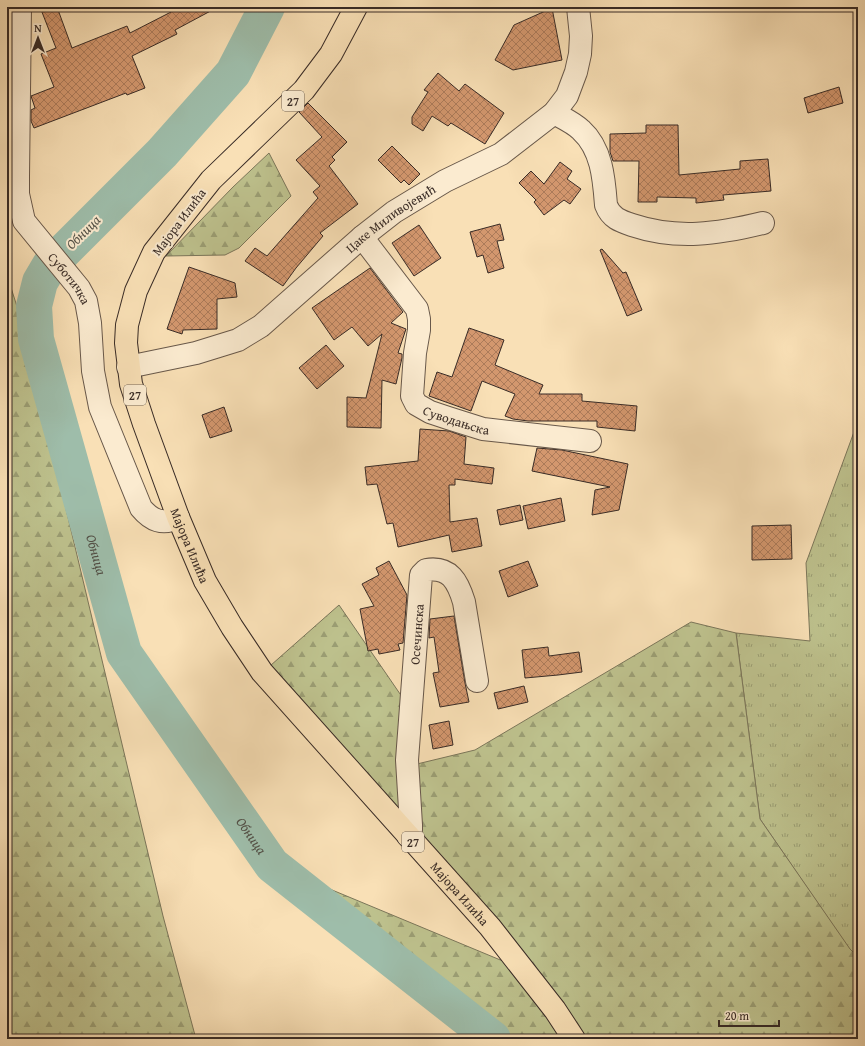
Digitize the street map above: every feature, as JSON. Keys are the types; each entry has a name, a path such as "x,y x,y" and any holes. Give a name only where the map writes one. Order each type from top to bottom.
{"main road":[{"name":"Мајора Илића","path":"356,7 331,54 304,90 211,180 154,252 136,291 128,319 126,343 131,384 178,516 205,581 232,627 262,672 490,927 555,1010 574,1039"}],"street":[{"name":"Суботичка","path":"20,7 18,176 21,209 24,221 79,288 86,301 89,312 93,371 100,407 141,508 147,515 154,519 171,521 178,516"},
{"name":"Цаке Миливојевић","path":"128,367 196,353 238,340 261,326 362,236 394,212 445,181 501,154 554,113 567,96 576,72 580,54 578,7"},
{"path":"554,113 581,129 594,146 604,178 608,212 622,222 651,231 689,234 725,232 763,223"},
{"name":"Суводањска","path":"362,236 417,309 419,330 415,353 412,396 416,404 430,412 483,429 590,441"},
{"name":"Осечинска","path":"408,836 411,826 407,760 421,575 426,570 434,568 445,572 455,579 461,590 477,681"}],"green space":[{"path":"269,153 291,196 239,248 225,255 166,256 233,187"},
{"path":"7,275 20,316 163,916 196,1039 7,1039"},
{"path":"858,421 858,957 850,950 760,819 736,633 810,641 806,563"},
{"path":"339,605 409,707 417,764 475,750 691,622 736,633 760,819 850,949 858,957 858,1039 493,1039 272,865 522,969 262,673"}],"building":[{"path":"40,7 57,7 72,48 127,26 130,33 171,12 168,7 218,7 175,30 177,34 132,56 145,88 127,95 126,93 34,128 31,121 31,110 35,108 31,96 54,87 41,54 56,48"},
{"path":"552,8 562,60 513,70 495,60 514,25"},
{"path":"438,73 459,91 465,84 504,113 485,144 451,123 448,126 432,116 423,131 412,124 412,117 428,92 424,90"},
{"path":"839,87 843,103 808,113 804,98"},
{"path":"308,103 347,142 332,157 335,160 329,166 358,204 320,233 323,236 283,286 245,261 255,248 267,256 318,198 313,192 320,186 296,160 322,137 299,112"},
{"path":"646,125 678,125 679,175 740,169 740,161 768,159 771,191 723,195 724,200 696,203 696,198 657,197 657,202 638,202 639,161 613,161 610,152 610,134 646,133"},
{"path":"392,146 420,174 409,185 404,180 401,183 378,160"},
{"path":"560,162 572,171 567,179 581,189 570,204 564,200 544,215 534,202 536,200 519,183 531,171 544,184"},
{"path":"500,224 504,240 497,241 504,268 488,273 483,255 477,257 470,232"},
{"path":"419,225 441,258 414,276 392,243"},
{"path":"602,249 623,273 626,272 642,310 627,316 600,250"},
{"path":"189,267 235,283 237,297 217,299 217,329 183,330 182,334 167,329"},
{"path":"370,268 403,312 391,323 406,329 398,353 402,354 402,358 396,384 382,380 381,428 347,427 347,397 366,398 382,334 368,346 352,327 334,340 312,308"},
{"path":"469,328 504,340 495,365 543,385 539,394 582,394 582,401 637,406 635,431 597,427 597,421 528,421 513,419 505,416 515,394 482,381 471,411 429,396 437,372 452,377"},
{"path":"326,345 344,366 317,389 299,368"},
{"path":"224,407 232,431 210,438 202,415"},
{"path":"420,429 449,431 466,437 464,464 494,468 492,484 455,479 455,485 449,485 450,522 477,518 482,546 452,552 449,535 398,547 393,523 387,524 377,484 367,485 365,467 418,461"},
{"path":"537,448 562,450 628,464 619,510 592,515 595,490 610,487 532,471"},
{"path":"561,498 565,521 528,529 523,506"},
{"path":"520,505 523,520 500,525 497,510"},
{"path":"791,525 792,559 752,560 752,526"},
{"path":"389,561 407,595 403,643 398,644 400,650 379,654 378,649 368,651 360,609 374,606 362,584 379,575 376,568"},
{"path":"528,561 538,586 508,597 499,571"},
{"path":"454,616 469,702 440,707 433,673 439,672 434,637 429,638 430,619"},
{"path":"548,647 549,656 579,652 582,672 525,678 522,650"},
{"path":"524,686 528,702 498,709 494,693"},
{"path":"449,721 453,745 433,749 429,725"}],"waterway":[{"name":"Обница","path":"267,7 233,73 162,153 50,265 40,282 34,306 36,339 124,653 272,865 493,1039"}]}
